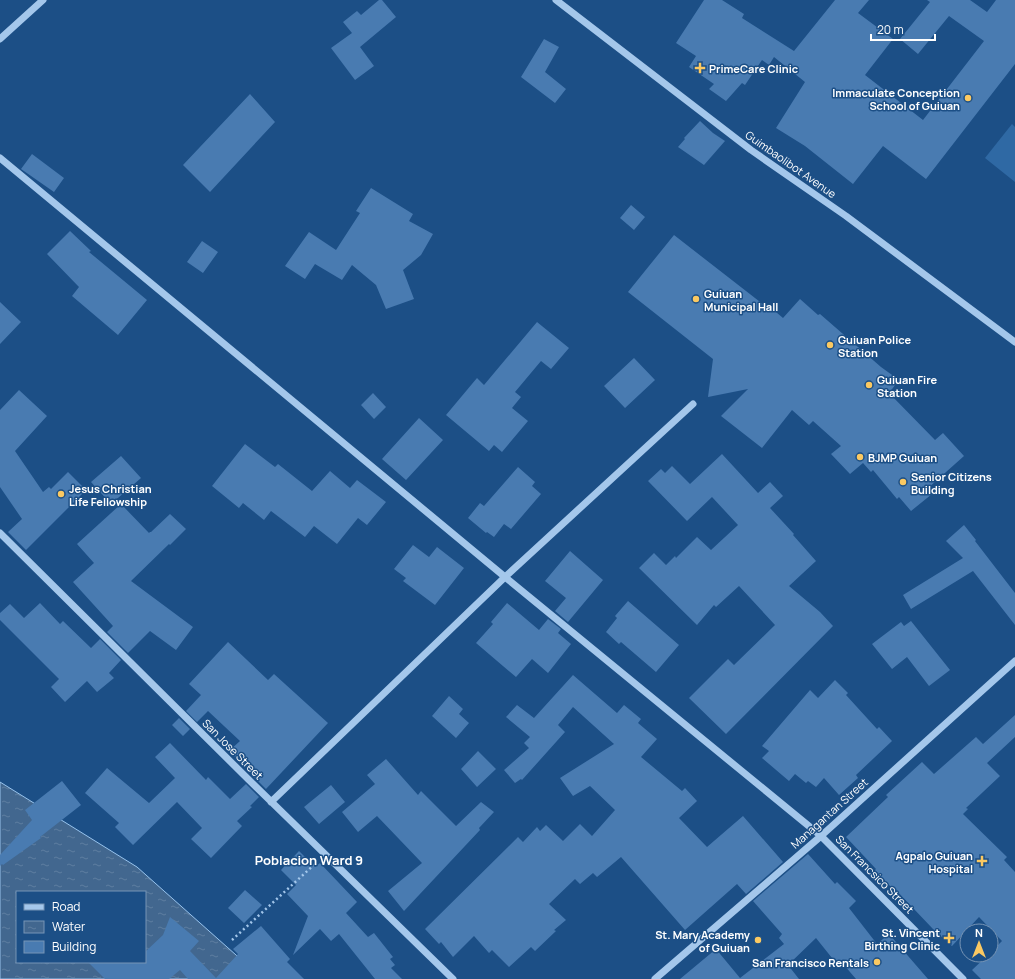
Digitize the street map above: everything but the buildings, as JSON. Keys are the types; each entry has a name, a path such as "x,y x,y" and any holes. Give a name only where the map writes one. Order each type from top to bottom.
{"street":[{"path":"0,39 43,0"},
{"name":"Guimbaolibot Avenue","path":"556,0 751,150 846,216 1015,342"},
{"name":"San Francsico Street","path":"0,158 821,836 963,979"},
{"path":"271,802 505,576 693,404"},
{"name":"San Jose Street","path":"0,533 452,979"},
{"name":"Managantan Street","path":"655,979 821,836 1015,661"}],"path":[{"path":"232,940 325,854"}],"shaded area":[{"path":"1012,124 1015,127 1015,182 985,158"}],"water":[{"path":"0,782 137,867 263,979 0,979"}],"place":[{"name":"PrimeCare Clinic","path":"700,68"},
{"name":"Immaculate Conception School of Guiuan","path":"968,98"},
{"name":"Guiuan Municipal Hall","path":"696,299"},
{"name":"Guiuan Police Station","path":"830,345"},
{"name":"Guiuan Fire Station","path":"869,385"},
{"name":"BJMP Guiuan","path":"860,457"},
{"name":"Senior Citizens Building","path":"903,482"},
{"name":"Jesus Christian Life Fellowship","path":"61,494"},
{"name":"Agpalo Guiuan Hospital","path":"982,861"},
{"name":"St. Vincent Birthing Clinic","path":"949,938"},
{"name":"St. Mary Academy of Guiuan","path":"758,940"},
{"name":"San Francisco Rentals","path":"877,962"}],"district":[{"name":"Poblacion Ward 9","path":"309,860"}]}
